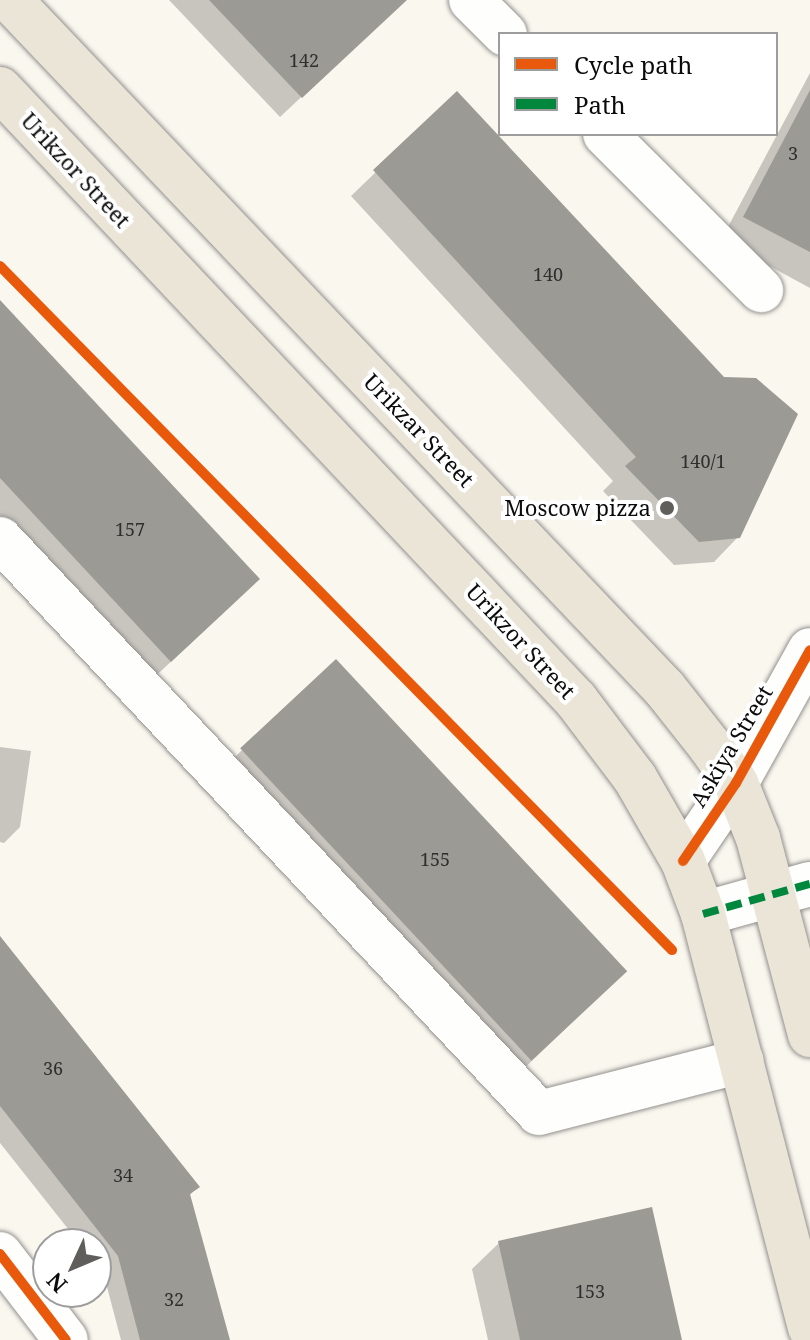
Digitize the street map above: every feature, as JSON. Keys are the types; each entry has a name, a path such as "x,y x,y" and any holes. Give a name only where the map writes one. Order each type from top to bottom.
{"main road":[{"name":"Urikzar Street","path":"10,0 665,689 736,783 758,838 792,889 810,1035"},
{"name":"Urikzor Street","path":"0,89 576,700 635,778 683,861 703,914 810,1328"}],"street":[{"path":"471,0 503,32"},
{"path":"607,136 761,290"},
{"path":"0,539 539,1113 741,1061"},
{"name":"Askiya Street","path":"683,861 736,783 810,650"},
{"path":"703,914 792,889"},
{"path":"0,1254 66,1340"}],"building":[{"path":"209,0 407,0 302,98"},
{"path":"810,90 810,252 743,217"},
{"path":"457,91 724,377 756,378 798,414 740,538 699,542 625,466 636,457 373,170"},
{"path":"0,300 260,579 171,662 0,478"},
{"path":"336,659 627,971 531,1061 240,748"},
{"path":"0,936 200,1187 190,1194 230,1340 140,1340 118,1256 112,1248 112,1228 96,1228 0,1106"},
{"path":"652,1207 682,1340 520,1340 498,1241"}],"marked path":[{"path":"703,914 810,884"}],"cycle path":[{"path":"0,266 672,950"},
{"path":"683,861 736,783 810,650"},
{"path":"0,1254 66,1340"}],"place":[{"name":"Moscow pizza","path":"667,508"}]}
